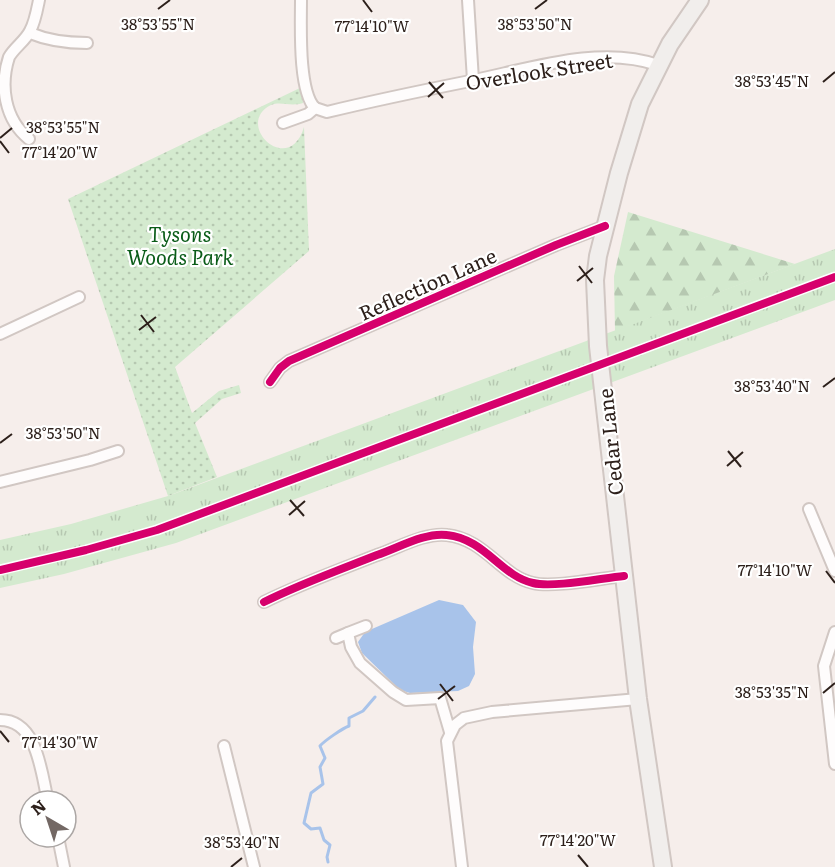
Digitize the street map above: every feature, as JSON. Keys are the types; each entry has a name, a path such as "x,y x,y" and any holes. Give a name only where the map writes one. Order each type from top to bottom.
{"main road":[{"name":"Cedar Lane","path":"663,867 638,699 595,305 595,280 605,226 632,126 658,65 700,0"}],"street":[{"path":"29,139 10,118 2,97 0,77 9,57 30,33 39,0"},
{"path":"283,123 308,114 315,108 308,97 302,59 301,0"},
{"path":"468,0 473,80"},
{"path":"30,33 62,43 87,43"},
{"name":"Overlook Street","path":"315,108 327,112 531,68 611,56 636,58 658,65"},
{"name":"Reflection Lane","path":"270,382 290,361 556,245 605,226"},
{"path":"0,334 79,297"},
{"path":"0,482 118,451"},
{"path":"809,509 835,571"},
{"path":"264,602 289,589 390,551 428,537 445,534 463,538 478,545 519,577 533,583 550,584 624,576"},
{"path":"336,638 366,626"},
{"path":"835,632 824,666 835,764"},
{"path":"348,633 351,647 360,663 393,692 406,700 440,698 453,728"},
{"path":"462,867 447,741 453,728 464,718 492,712 638,699"},
{"path":"4,720 21,725 31,740 45,789"},
{"path":"224,746 254,867"},
{"path":"60,849 64,867"}],"green space":[{"name":"Tysons Woods Park","path":"302,87 303,103 271,105 261,113 258,124 261,134 268,142 277,147 287,148 297,141 304,127 309,251 175,367 192,413 219,391 239,385 241,393 222,399 195,423 217,477 168,496 68,199"},
{"path":"628,212 795,264 615,331 614,276"},
{"path":"835,249 835,300 176,543 64,574 0,588 0,540 71,524 168,496"}],"water":[{"path":"439,600 463,605 476,622 473,647 475,674 469,686 458,691 410,693 400,690 362,653 358,642 365,632"}],"waterway":[{"path":"328,862 330,845 324,840 320,828 311,829 304,823 311,793 323,784 320,767 325,758 320,746 349,726 349,718 363,711 375,697"}],"cycle path":[{"path":"270,382 280,368 289,361 605,226"},
{"path":"0,570 86,550 157,530 835,277"},
{"path":"264,602 412,541 439,535 460,538 472,543 511,573 533,583 565,584 624,576"}]}
